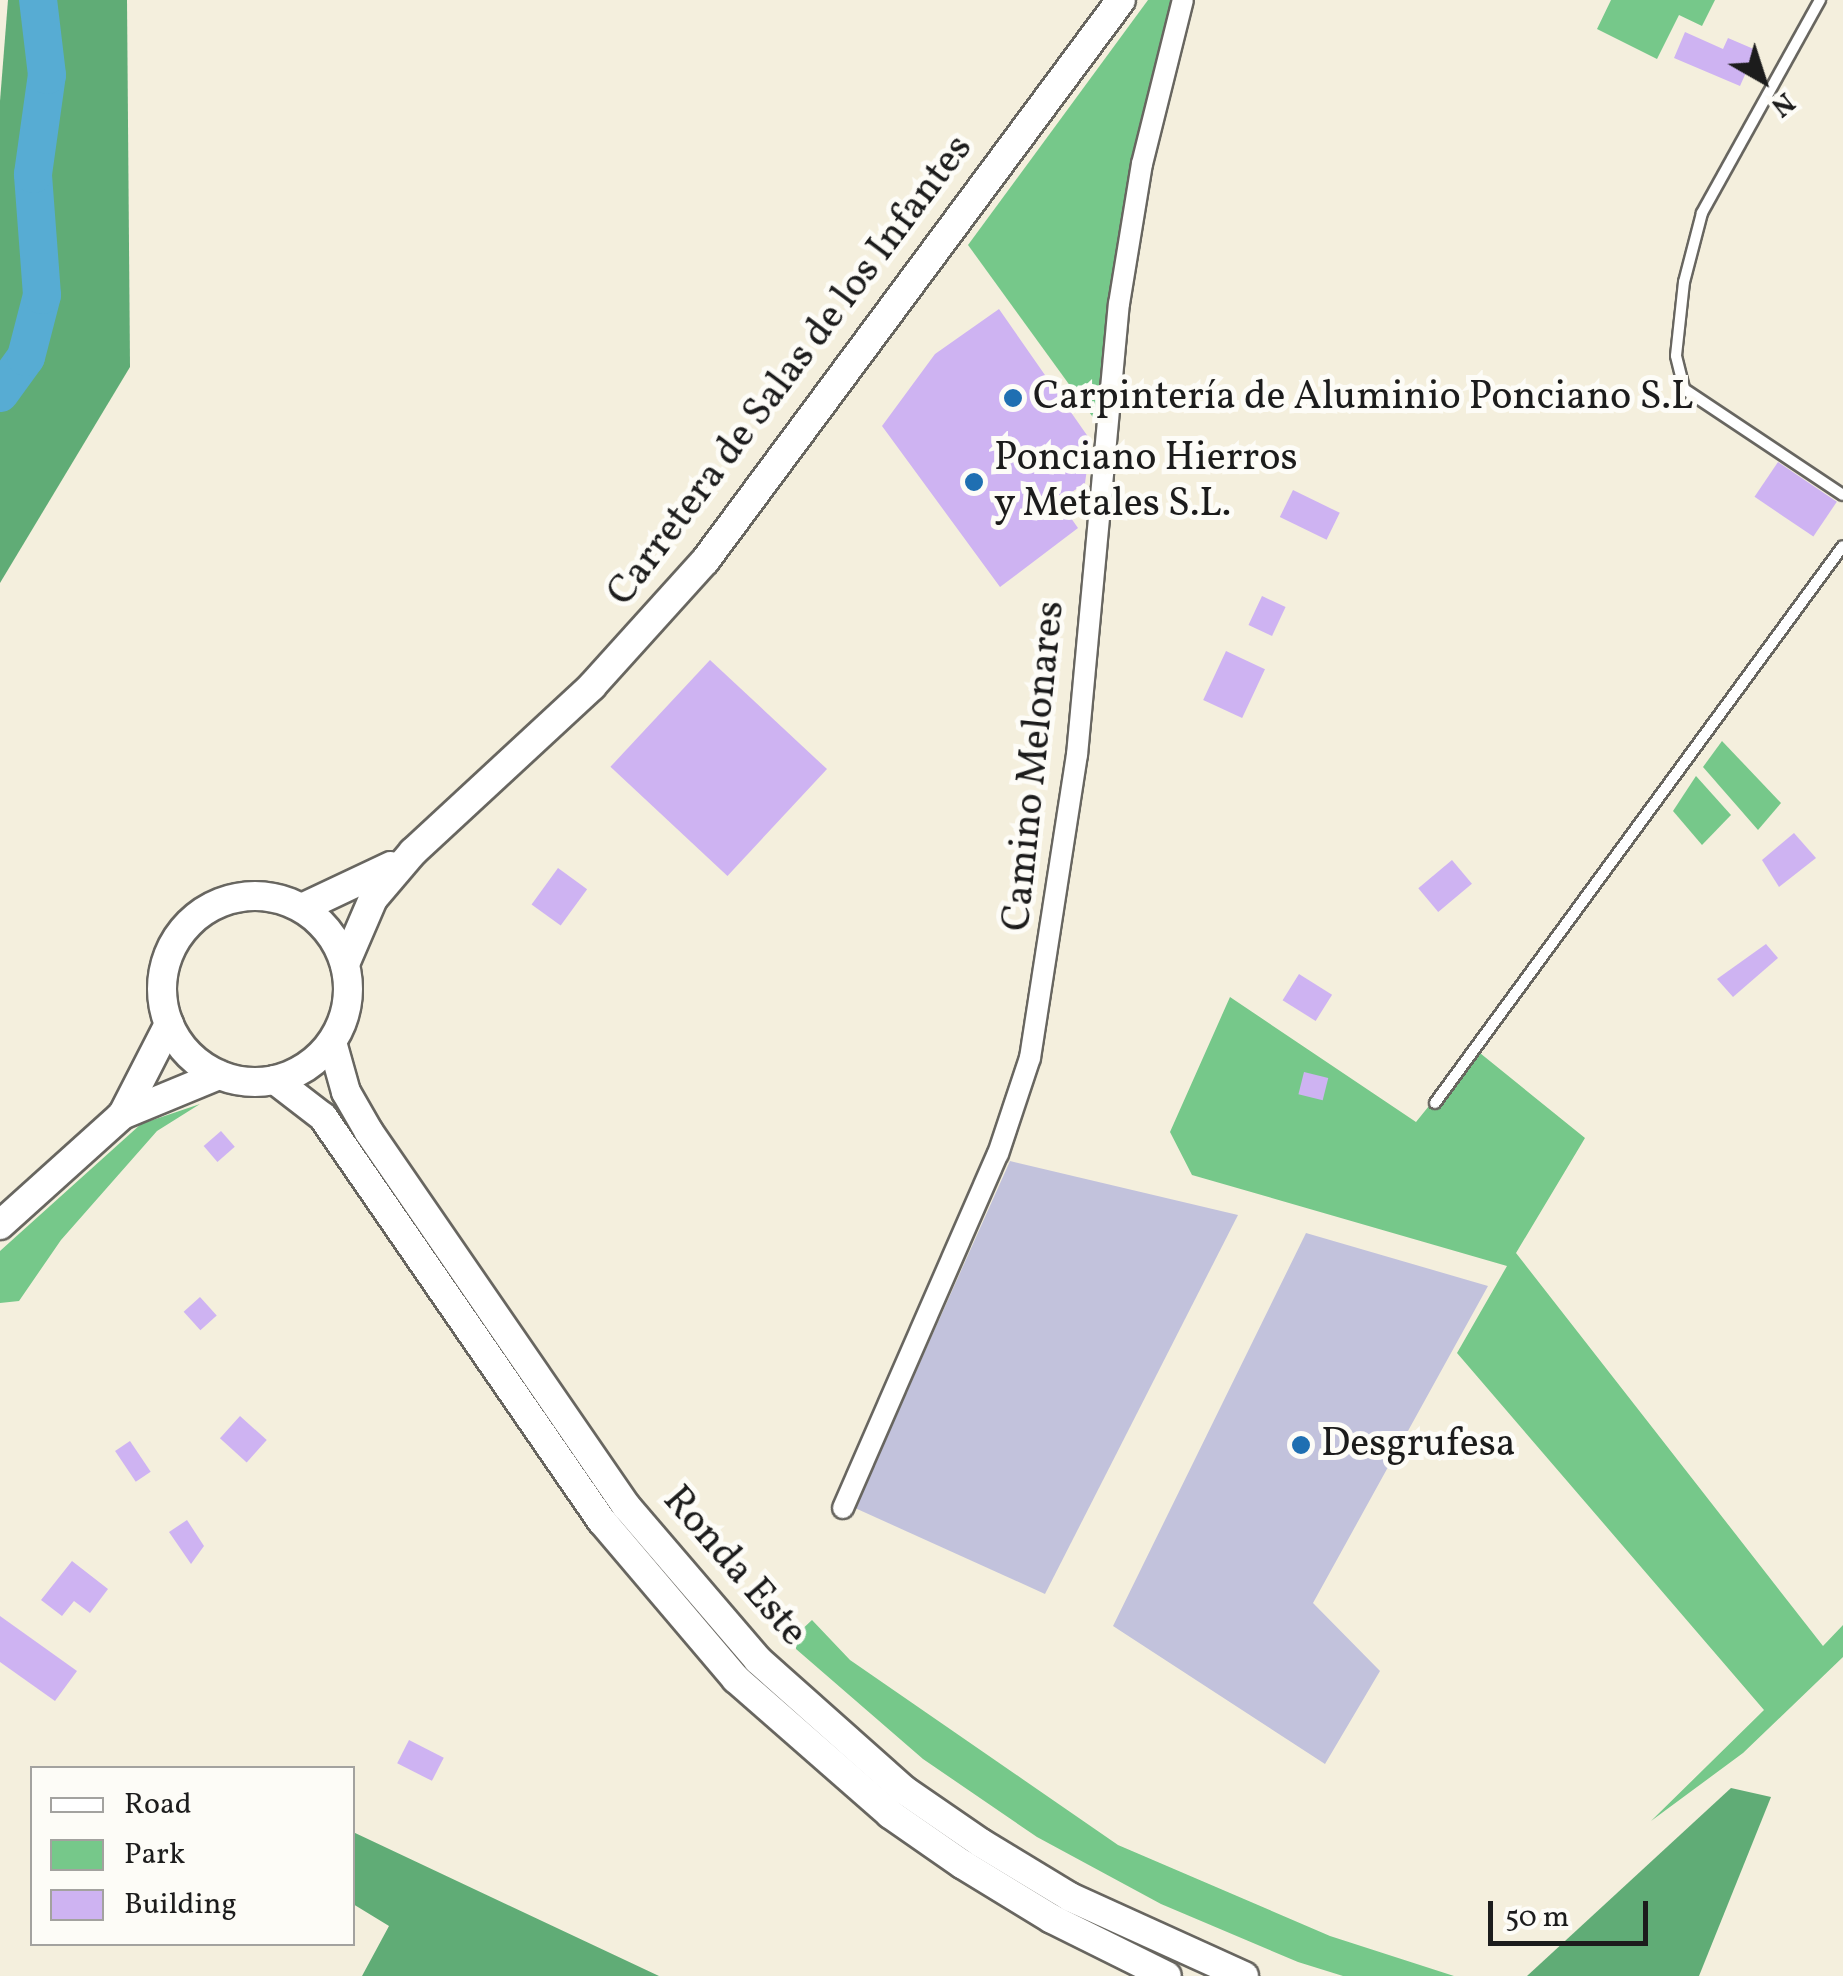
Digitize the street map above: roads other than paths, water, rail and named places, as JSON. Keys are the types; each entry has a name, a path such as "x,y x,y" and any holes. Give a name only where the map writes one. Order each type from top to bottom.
{"main road":[{"name":"Carretera de Salas de los Infantes","path":"345,964 372,899 413,852 592,686 681,591 1121,0"},
{"name":"Carretera de Salas de los Infantes","path":"302,908 355,888 413,852"},
{"path":"252,896 302,908 329,932 345,964 344,1018 332,1042 307,1066 275,1080 218,1075 198,1063 169,1024 164,974 171,950 194,920 227,900 252,896"},
{"path":"122,1115 169,1024"},
{"name":"Ronda Este","path":"332,1042 346,1092 380,1148 628,1507 758,1660 904,1790 981,1843 1070,1897 1244,1976"},
{"path":"0,1225 122,1115 218,1075"},
{"name":"Ronda Este","path":"275,1080 323,1117 602,1521 736,1679 890,1814 962,1864 1052,1919 1167,1976"}],"street":[{"name":"Camino Melonares","path":"843,1508 998,1154 1030,1058 1077,755 1126,252 1183,0"}],"lane":[{"path":"1820,0 1702,212 1684,282 1676,356 1684,389 1843,495"},
{"path":"1435,1104 1843,546"}],"waterway":[{"path":"0,393 26,357 42,295 33,174 47,75 38,0"}],"place":[{"name":"Carpintería de Aluminio Ponciano S.L","path":"1013,398"},
{"name":"Ponciano Hierros y Metales S.L.","path":"974,482"},
{"name":"Desgrufesa","path":"1301,1445"}]}
